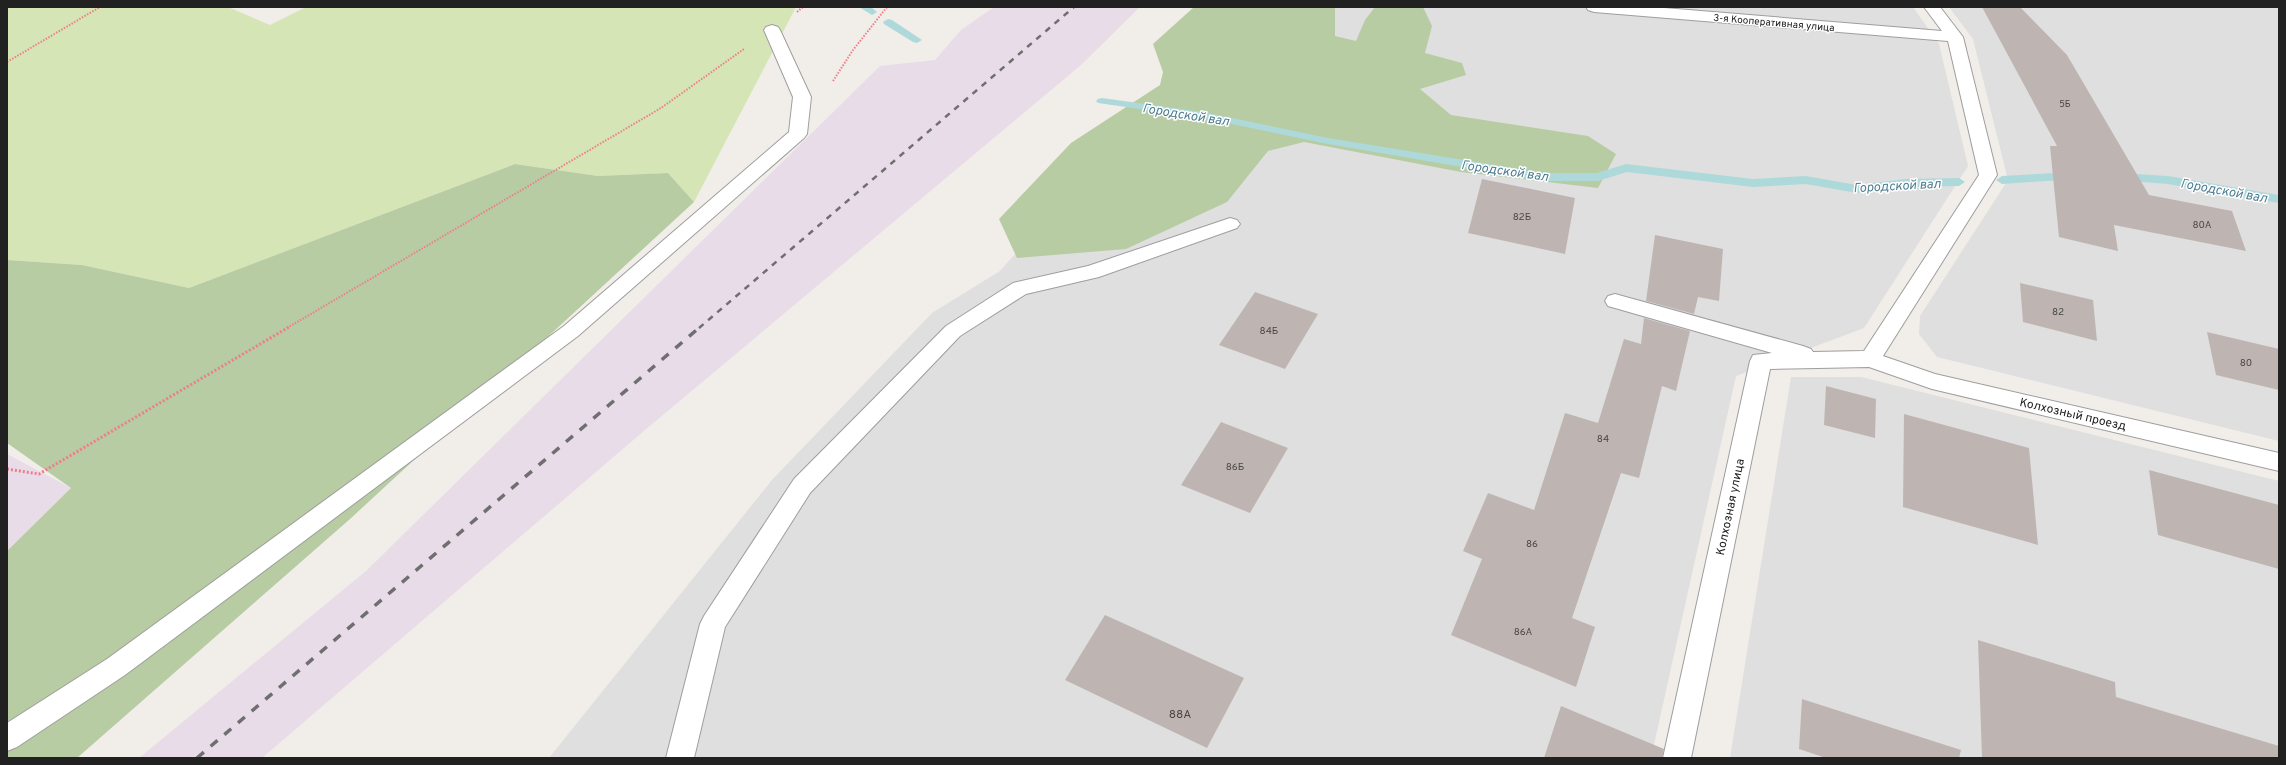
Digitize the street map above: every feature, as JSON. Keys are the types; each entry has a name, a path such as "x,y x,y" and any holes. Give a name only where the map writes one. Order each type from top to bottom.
{"street":[{"name":"3-я Кооперативная улица","path":"1594,7 1955,37"},
{"path":"1870,359 1988,175 1955,37 1932,7"},
{"path":"7,738 116,667 571,331 798,134 802,97 772,30"},
{"path":"680,758 713,624 802,486 953,331 1020,288 1092,272 1230,224"},
{"path":"1615,301 1826,360"},
{"name":"Колхозная улица","path":"1676,758 1761,361 1870,359"},
{"name":"Колхозный проезд","path":"1870,359 1932,381 2279,462"}],"path":[{"path":"7,62 100,7"},
{"path":"7,469 39,474 661,108 803,7"},
{"path":"832,82 853,50 887,7"}],"shaded area":[{"path":"994,7 1140,7 1081,65 645,430 262,758 139,758 366,571 880,66 935,60 961,30"},
{"path":"1234,7 1913,7 1939,44 1968,166 1864,328 1736,376 1651,758 549,758 772,480 932,313 1000,271"},
{"path":"1949,7 2279,7 2279,441 1937,357 1919,334 1920,316 2008,180 1973,39"},
{"path":"1791,377 1861,377 2279,481 2279,758 1730,758"},
{"path":"7,454 71,488 7,551"}],"green space":[{"path":"7,7 228,7 270,25 306,7 796,7 694,202 668,173 598,176 515,164 189,288 82,265 7,260"},
{"path":"1194,7 1335,7 1335,36 1356,41 1365,20 1375,7 1423,7 1432,26 1425,53 1462,63 1466,75 1420,89 1451,115 1588,136 1616,154 1598,188 1461,172 1304,142 1268,151 1227,202 1126,249 1017,258 999,219 1071,143 1160,85 1163,72 1153,44"},
{"path":"515,164 598,176 668,173 694,202 350,519 77,758 7,758 7,551 71,488 7,443 7,260 82,265 189,288"}],"building":[{"path":"1982,7 2020,7 2067,55 2149,195 2232,211 2246,251 2114,225 2118,251 2059,237 2050,146 2057,146"},
{"path":"1482,179 1575,198 1565,254 1468,233"},
{"path":"1655,235 1723,249 1719,301 1698,297 1694,314 1646,301"},
{"path":"2020,283 2093,300 2097,341 2023,322"},
{"path":"1255,292 1318,314 1285,369 1219,345"},
{"path":"1644,318 1690,331 1676,391 1662,386 1639,478 1621,473 1572,618 1595,627 1576,687 1451,635 1482,559 1463,551 1488,493 1534,510 1565,413 1598,423 1624,339 1641,344"},
{"path":"2207,332 2279,349 2279,390 2216,375"},
{"path":"1826,386 1876,399 1875,438 1824,425"},
{"path":"1904,414 2029,448 2038,545 1903,507"},
{"path":"1221,422 1288,448 1250,513 1181,485"},
{"path":"2149,470 2279,505 2279,569 2158,535"},
{"path":"1105,615 1244,678 1207,748 1065,680"},
{"path":"1978,640 2115,682 2116,697 2279,746 2279,758 1982,758"},
{"path":"1802,699 1961,750 1959,758 1826,758 1799,749"},
{"path":"1561,706 1664,749 1662,758 1544,758"}],"waterway":[{"name":"Городской вал","path":"864,7 872,12"},
{"name":"Городской вал","path":"888,22 917,40"},
{"name":"Городской вал","path":"1102,101 1203,115 1328,141 1544,177 1598,177 1626,168 1753,183 1806,180 1857,189 1905,183 1959,182"},
{"name":"Городской вал","path":"2002,180 2072,176"},
{"name":"Городской вал","path":"2120,177 2168,180 2279,199"}],"railway":[{"path":"699,328 1074,7"},
{"path":"197,758 700,327"}]}
